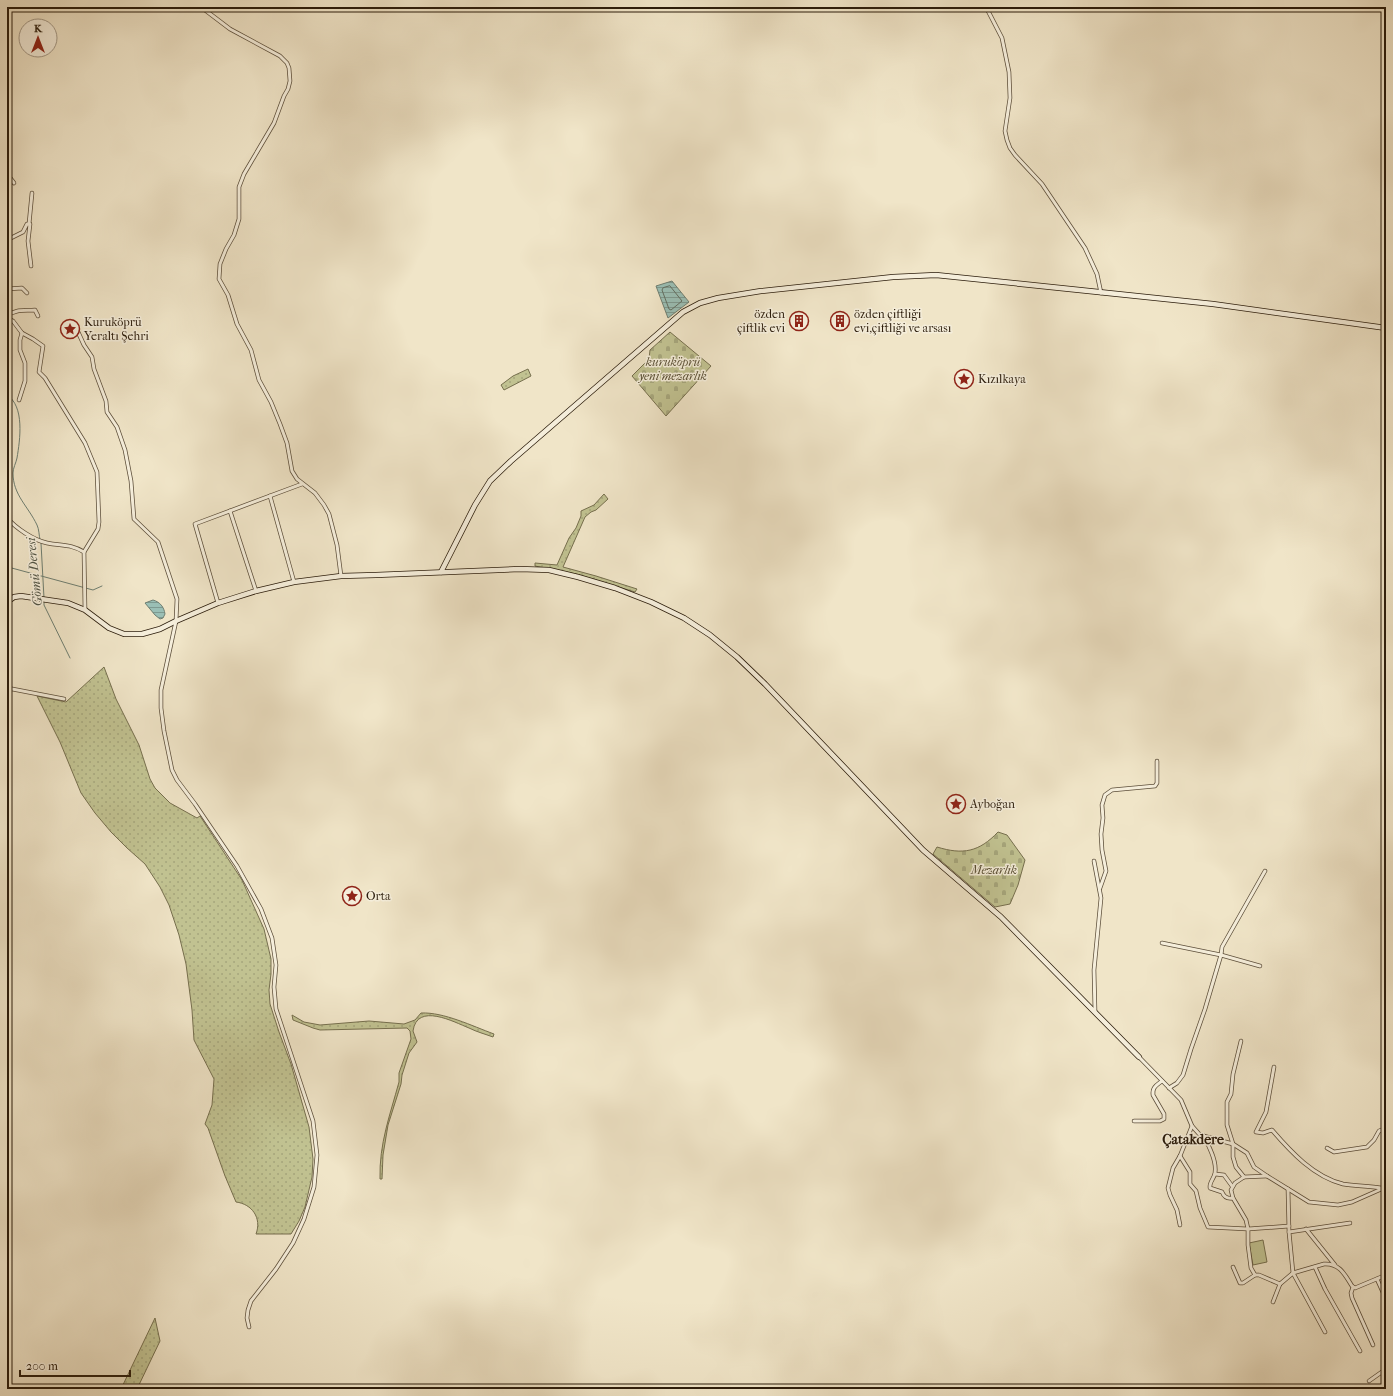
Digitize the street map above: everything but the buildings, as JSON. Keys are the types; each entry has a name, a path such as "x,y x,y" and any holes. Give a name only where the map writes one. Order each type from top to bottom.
{"street":[{"path":"201,7 230,29 280,56 284,59 289,68 290,81 288,89 274,123 244,174 240,187 239,220 234,235 226,249 219,271 220,279 228,295 237,324 251,350 259,380 271,402 287,443 292,471 296,479 315,493 329,514 337,545 341,576"},
{"path":"986,7 1002,38 1009,72 1010,98 1006,140 1015,155 1042,184 1085,248 1097,274 1101,293"},
{"path":"7,174 14,183"},
{"path":"31,266 28,241 32,193"},
{"path":"7,240 23,232 26,225 29,224"},
{"path":"441,572 475,505 490,481 511,461 683,312 700,303 718,298 761,291 893,277 936,275 1213,304 1386,328"},
{"path":"7,289 22,288 27,293"},
{"path":"38,316 35,310 11,312 7,317 13,321 22,333 34,339 43,346 39,372 46,378 85,443 97,472 100,522 98,529 84,552 85,610"},
{"path":"78,332 92,357 94,369 106,401 107,412 117,427 125,450 132,481 134,519 158,542 177,599 176,621 161,690 161,708 164,731 172,770 177,780 237,866 261,909 272,938 276,965 274,987 276,1009 313,1121 317,1155 314,1187 304,1218 292,1243 276,1269 251,1301 247,1314 249,1327"},
{"path":"19,400 24,381 25,363 20,350 22,333"},
{"path":"218,603 195,524 302,484"},
{"path":"270,496 294,582"},
{"path":"230,511 256,591"},
{"path":"7,518 35,538 46,542 75,547 84,552"},
{"path":"7,602 14,597 21,596 41,598 68,604 85,610 109,628 124,634 142,634 160,629 218,603 256,591 294,582 341,576 376,576 520,569 549,570 578,577 615,588 651,602 684,618 710,635 737,657 765,684 923,850 1001,917 1181,1100 1192,1126 1200,1135 1234,1144 1247,1153 1254,1166 1267,1176 1309,1202 1338,1205 1352,1202 1384,1187"},
{"path":"7,688 64,699"},
{"path":"1100,888 1106,871 1101,834 1103,818 1102,805 1105,796 1112,790 1155,786 1157,782 1157,761"},
{"path":"1094,861 1101,898 1094,970 1095,1012"},
{"path":"1169,1088 1183,1075 1205,1009 1222,947 1265,871"},
{"path":"1162,943 1221,955 1260,966"},
{"path":"1241,1041 1233,1074 1231,1094 1227,1102 1226,1124 1234,1144 1233,1157 1236,1167 1244,1176"},
{"path":"1274,1067 1266,1112 1256,1132 1263,1133 1272,1130 1296,1156 1321,1176 1343,1184 1384,1187"},
{"path":"1134,1121 1160,1121 1164,1119 1164,1114 1153,1095 1154,1087 1162,1081"},
{"path":"1180,1225 1178,1210 1168,1188 1173,1168 1180,1156 1192,1126"},
{"path":"1327,1148 1334,1152 1367,1148 1379,1131 1386,1128"},
{"path":"1204,1136 1214,1160 1215,1174 1209,1185 1210,1188 1222,1192 1223,1195 1228,1198 1233,1198"},
{"path":"1180,1156 1190,1172 1190,1184 1196,1191 1200,1208 1208,1227 1248,1229 1289,1226"},
{"path":"1215,1174 1224,1175 1232,1186"},
{"path":"1255,1275 1251,1268 1249,1256 1248,1229 1246,1220 1233,1198 1231,1190 1234,1183 1244,1176 1267,1176"},
{"path":"1288,1189 1289,1232 1293,1273 1325,1332"},
{"path":"1289,1232 1350,1223"},
{"path":"1306,1229 1335,1265 1343,1272 1353,1287"},
{"path":"1273,1302 1280,1284 1293,1273 1324,1264 1335,1265"},
{"path":"1233,1267 1240,1283 1243,1283 1255,1275 1259,1275 1280,1284"},
{"path":"1315,1267 1325,1289 1360,1350"},
{"path":"1353,1287 1359,1287 1386,1275"},
{"path":"1376,1279 1386,1299"},
{"path":"1353,1287 1351,1292 1352,1298 1373,1345"},
{"path":"1369,1381 1386,1369"}],"green space":[{"name":"kuruköprü yeni mezarlık","path":"670,332 711,366 666,416 632,376 649,359 650,350"},
{"path":"528,369 531,376 504,390 501,385 513,376"},
{"path":"604,494 608,499 596,510 585,517 563,567 637,589 635,592 576,574 535,566 535,563 557,565 569,538 576,528 581,516 581,511 594,505"},
{"path":"104,667 116,699 139,745 150,779 155,788 170,803 197,818 200,816 242,880 264,929 271,959 269,990 270,1004 291,1064 309,1127 313,1159 312,1177 305,1207 291,1234 256,1234 258,1228 257,1217 247,1206 236,1202 208,1128 205,1124 212,1105 214,1079 194,1040 186,964 179,935 169,905 160,887 145,864 111,832 81,793 60,742 37,696 66,702"},
{"name":"Mezarlık","path":"998,832 1007,835 1025,860 1018,885 1010,904 995,907 933,854 937,847 955,851 977,848 991,839"},
{"path":"421,1013 430,1013 448,1017 494,1034 493,1037 437,1016 421,1017 416,1022 413,1031 417,1042 409,1053 388,1125 383,1155 382,1179 380,1179 383,1142 399,1082 399,1073 411,1039 410,1031 407,1028 320,1030 293,1020 292,1015 304,1022 320,1025 369,1021 404,1024 415,1020"},
{"path":"1263,1240 1267,1262 1253,1265 1249,1243"},
{"path":"155,1318 160,1341 137,1389 121,1389"}],"water":[{"path":"672,281 689,302 668,318 656,286"},
{"path":"153,600 160,603 163,607 165,614 163,618 160,619 155,615 145,603"}],"waterway":[{"name":"Gömü Deresi","path":"7,395 13,400 17,407 20,424 17,460 13,471 15,488 37,525 40,540"},
{"name":"Gömü Deresi","path":"41,543 44,598"},
{"path":"8,567 93,590 102,586"},
{"name":"Gömü Deresi","path":"44,601 44,605 70,658"}],"place":[{"name":"özden çiftlik evi","path":"799,321"},
{"name":"özden çiftliği evi,çiftliği ve arsası","path":"840,321"},
{"name":"Kuruköprü Yeraltı Şehri","path":"70,329"},
{"name":"Kızılkaya","path":"964,379"},
{"name":"Ayboğan","path":"956,804"},
{"name":"Orta","path":"352,896"}],"district":[{"name":"Çatakdere","path":"1193,1139"}]}
